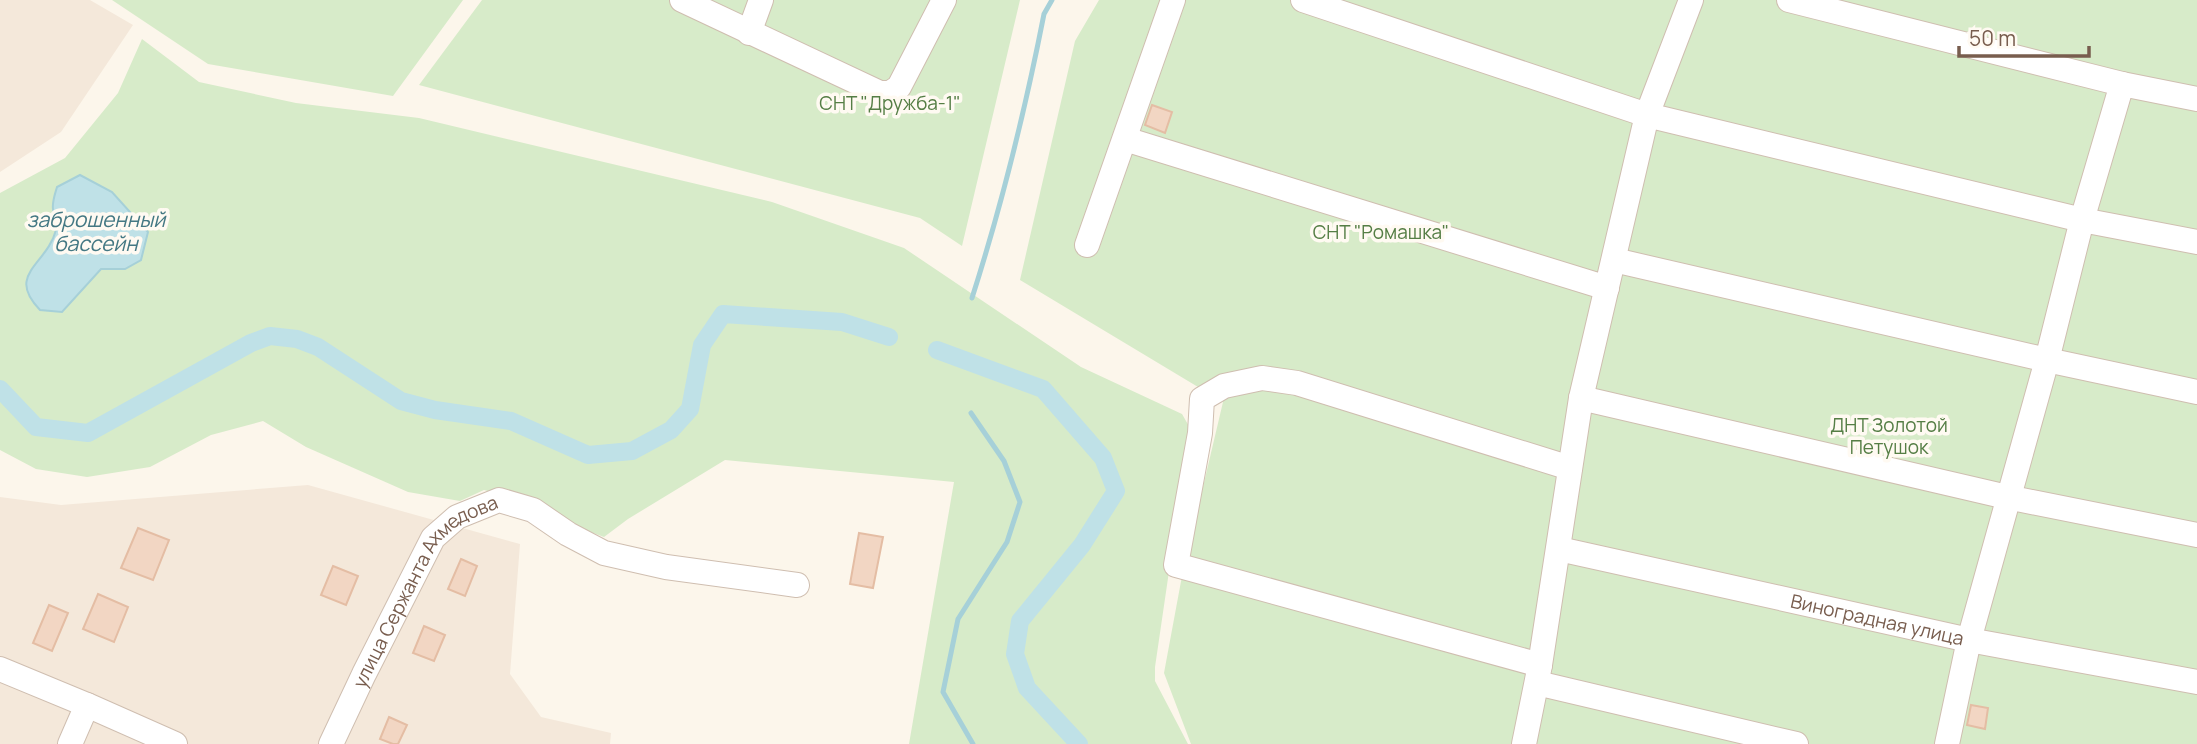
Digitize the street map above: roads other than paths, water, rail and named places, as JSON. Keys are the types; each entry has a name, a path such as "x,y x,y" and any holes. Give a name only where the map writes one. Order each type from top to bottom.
{"street":[{"path":"682,0 880,93 890,93 899,87 944,0"},
{"path":"749,33 761,0"},
{"path":"1087,245 1173,0"},
{"path":"1303,0 1647,115 2082,220 2197,242"},
{"path":"1524,744 1539,674 1581,398 1647,115 1691,0"},
{"path":"1789,0 2122,84 2197,99"},
{"path":"1947,744 1969,640 2047,360 2082,220 2122,84"},
{"path":"1125,139 1607,288"},
{"path":"1614,260 2197,392"},
{"path":"1570,468 1297,383 1262,378 1224,386 1202,399 1200,433 1176,565 1539,674 1796,744"},
{"path":"1581,398 2007,497 2197,535"},
{"name":"улица Сержанта Ахмедова","path":"331,744 433,538 457,517 499,500 533,510 568,534 604,553 666,567 797,585"},
{"name":"Виноградная улица","path":"1559,548 1969,640 2197,682"},
{"path":"0,669 175,744"},
{"path":"70,744 87,705"}],"water":[{"name":"заброшенный бассейн","path":"80,175 112,192 148,232 141,260 125,269 101,269 62,312 40,310 30,298 26,287 27,278 56,230 53,206 57,187"}],"waterway":[{"path":"972,298 1012,157 1044,14 1052,0"},
{"path":"0,389 36,427 88,433 251,343 270,336 297,339 318,347 401,401 435,410 511,421 588,455 632,451 671,430 690,409 702,345 723,314 842,322 889,337"},
{"path":"937,350 1043,389 1103,458 1116,491 1082,545 1020,621 1015,654 1027,688 1079,744"},
{"path":"971,413 1004,461 1020,502 1007,542 958,619 943,692 973,744"}],"park label":[{"name":"СНТ \"Дружба-1\"","path":"890,103"},
{"name":"СНТ \"Ромашка\"","path":"1381,232"},
{"name":"ДНТ Золотой Петушок","path":"1889,436"}]}
